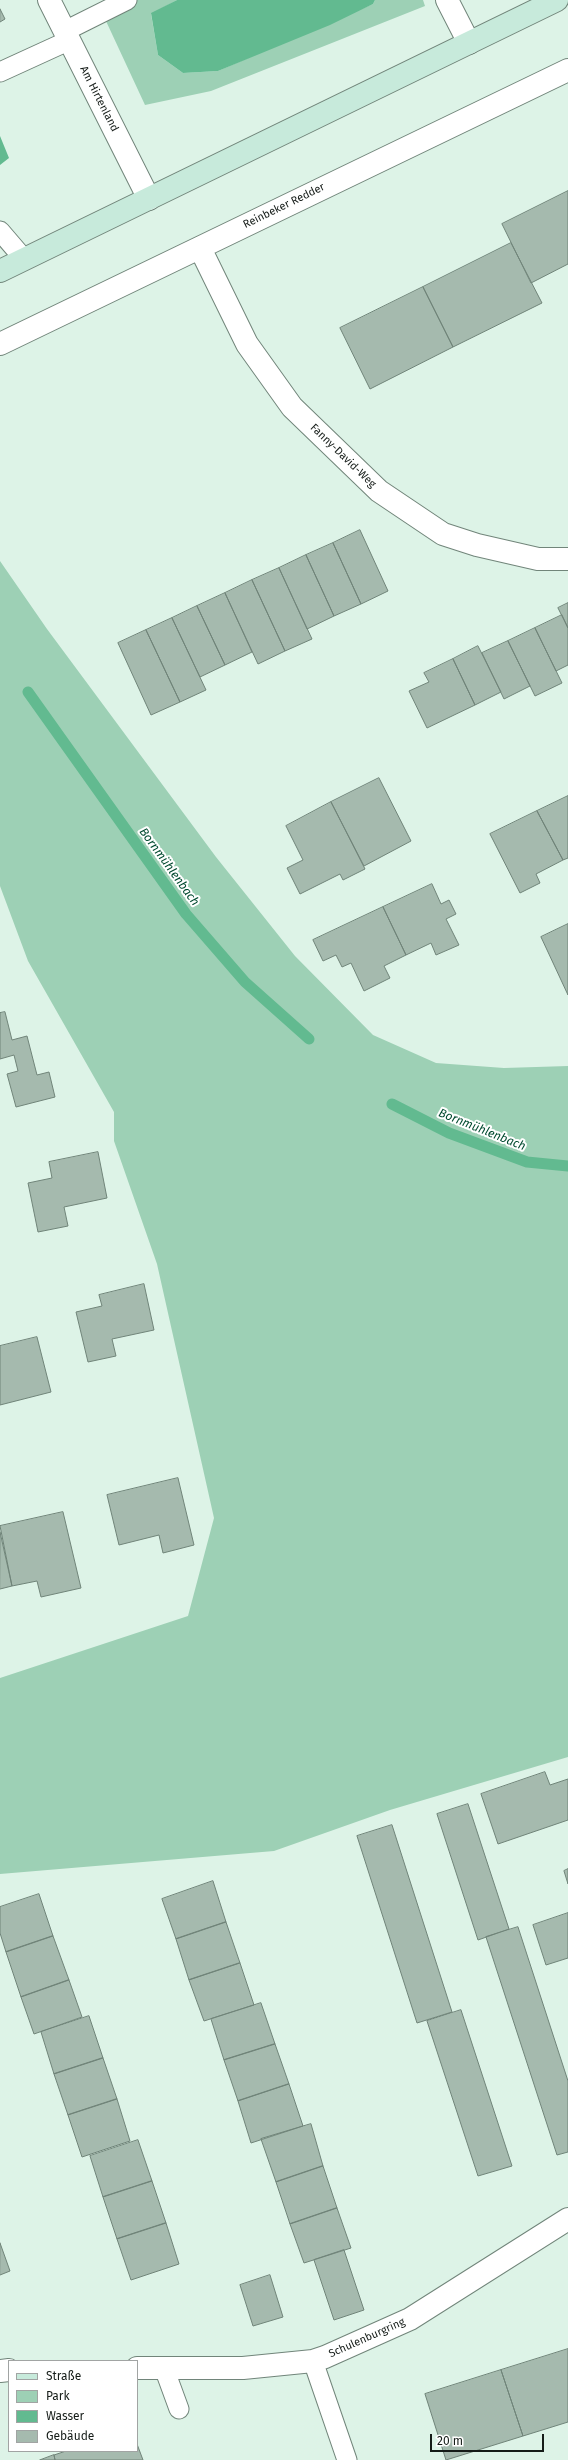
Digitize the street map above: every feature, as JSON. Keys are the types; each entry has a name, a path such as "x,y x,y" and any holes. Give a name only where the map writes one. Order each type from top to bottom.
{"main road":[{"path":"0,271 557,0"}],"street":[{"name":"Am Hirtenland","path":"49,0 149,199"},
{"path":"447,0 469,43"},
{"name":"Reinbeker Redder","path":"0,344 568,70"},
{"name":"Fanny-David-Weg","path":"200,248 247,344 292,407 379,491 443,534 477,545 538,559 568,560"},
{"name":"Schulenburgring","path":"138,2368 243,2368 312,2361 410,2319 568,2219"}],"lane":[{"path":"0,72 67,36 127,0"},
{"path":"0,231 24,259"},
{"path":"312,2361 347,2460"},
{"path":"164,2368 179,2409"}],"green space":[{"path":"111,0 177,0 151,14 158,55 183,73 218,71 373,4 375,0 423,0 425,6 211,91 145,105 99,6"},
{"path":"0,561 47,629 216,857 295,956 373,1035 436,1063 504,1068 568,1066 568,1757 390,1810 274,1851 0,1874 0,1678 188,1616 214,1518 157,1264 114,1141 114,1112 28,961 0,886"}],"water":[{"path":"177,0 375,0 373,4 330,25 218,71 183,73 158,55 151,13"},
{"path":"0,136 9,158 0,165"}],"building":[{"path":"0,9 5,19 0,22"},
{"path":"568,191 568,264 531,283 502,224"},
{"path":"511,243 542,303 453,347 423,287"},
{"path":"423,287 453,347 370,389 340,328"},
{"path":"360,530 388,591 361,604 333,543"},
{"path":"333,543 361,604 334,616 306,555"},
{"path":"306,555 334,616 307,629 279,568"},
{"path":"279,568 312,639 285,651 252,580"},
{"path":"252,580 285,651 258,664 225,593"},
{"path":"225,593 252,652 225,665 197,606"},
{"path":"568,603 568,628 558,608"},
{"path":"197,606 225,665 200,677 172,618"},
{"path":"562,615 568,628 568,665 556,671 535,628"},
{"path":"172,618 206,690 180,702 146,630"},
{"path":"535,628 562,683 535,696 508,641"},
{"path":"146,630 180,702 151,715 118,643"},
{"path":"508,641 530,686 504,699 482,653"},
{"path":"478,646 501,692 475,705 453,659"},
{"path":"453,659 475,705 427,728 409,691 429,682 424,673"},
{"path":"379,778 411,841 364,866 331,802"},
{"path":"568,796 568,858 563,860 537,811"},
{"path":"331,802 365,869 343,880 340,874 300,894 287,868 303,860 286,826"},
{"path":"537,811 563,860 536,874 540,883 520,893 490,834"},
{"path":"432,884 441,904 449,900 456,914 446,919 459,945 436,955 431,943 406,955 383,907"},
{"path":"383,907 406,955 384,966 390,978 364,991 351,963 342,967 336,955 323,961 313,940"},
{"path":"568,924 568,995 541,937"},
{"path":"5,1012 12,1040 27,1036 37,1075 49,1072 55,1097 16,1107 7,1074 18,1071 14,1055 0,1059 0,1013"},
{"path":"98,1152 107,1198 64,1207 68,1226 38,1232 28,1183 52,1178 49,1162"},
{"path":"144,1284 154,1330 112,1339 116,1356 88,1362 76,1312 102,1306 99,1295"},
{"path":"37,1337 51,1392 0,1405 0,1346"},
{"path":"178,1478 194,1545 163,1553 159,1535 119,1545 107,1495"},
{"path":"63,1512 81,1588 41,1597 37,1581 12,1586 0,1526"},
{"path":"0,1532 12,1586 0,1589"},
{"path":"545,1772 550,1785 568,1779 568,1820 498,1844 481,1794"},
{"path":"468,1804 509,1929 478,1940 437,1814"},
{"path":"392,1825 452,2012 417,2023 357,1836"},
{"path":"568,1869 568,1884 564,1871"},
{"path":"213,1881 226,1922 176,1939 162,1899"},
{"path":"39,1894 53,1936 6,1952 0,1933 0,1907"},
{"path":"568,1913 568,1958 546,1965 533,1925"},
{"path":"226,1922 240,1963 189,1980 176,1939"},
{"path":"518,1927 568,2081 568,2152 557,2155 486,1937"},
{"path":"53,1936 69,1980 21,1997 6,1952"},
{"path":"240,1963 254,2005 204,2021 189,1980"},
{"path":"69,1980 82,2017 34,2034 21,1997"},
{"path":"261,2003 275,2044 224,2060 211,2019"},
{"path":"461,2010 512,2166 478,2176 427,2021"},
{"path":"89,2016 103,2058 54,2074 41,2032"},
{"path":"275,2044 289,2084 238,2101 224,2060"},
{"path":"103,2058 117,2099 68,2115 54,2074"},
{"path":"289,2084 303,2126 251,2143 238,2101"},
{"path":"117,2099 130,2141 82,2157 68,2115"},
{"path":"311,2124 323,2166 276,2182 261,2139"},
{"path":"138,2140 152,2181 103,2197 90,2156"},
{"path":"323,2166 337,2208 290,2224 276,2182"},
{"path":"152,2181 166,2223 117,2239 103,2197"},
{"path":"337,2208 351,2248 304,2263 290,2224"},
{"path":"166,2223 179,2264 131,2280 117,2239"},
{"path":"0,2243 10,2271 0,2275"},
{"path":"344,2250 364,2310 334,2320 314,2260"},
{"path":"270,2275 283,2317 253,2326 240,2285"},
{"path":"568,2349 568,2422 523,2436 501,2370"},
{"path":"501,2370 523,2436 446,2460 425,2394"},
{"path":"138,2447 143,2460 55,2460 54,2455 63,2452 138,2452"},
{"path":"54,2455 55,2460 40,2460"}],"waterway":[{"name":"Bornmühlenbach","path":"28,692 186,914 245,982 309,1039"},
{"name":"Bornmühlenbach","path":"392,1104 449,1133 527,1162 568,1166"}]}
